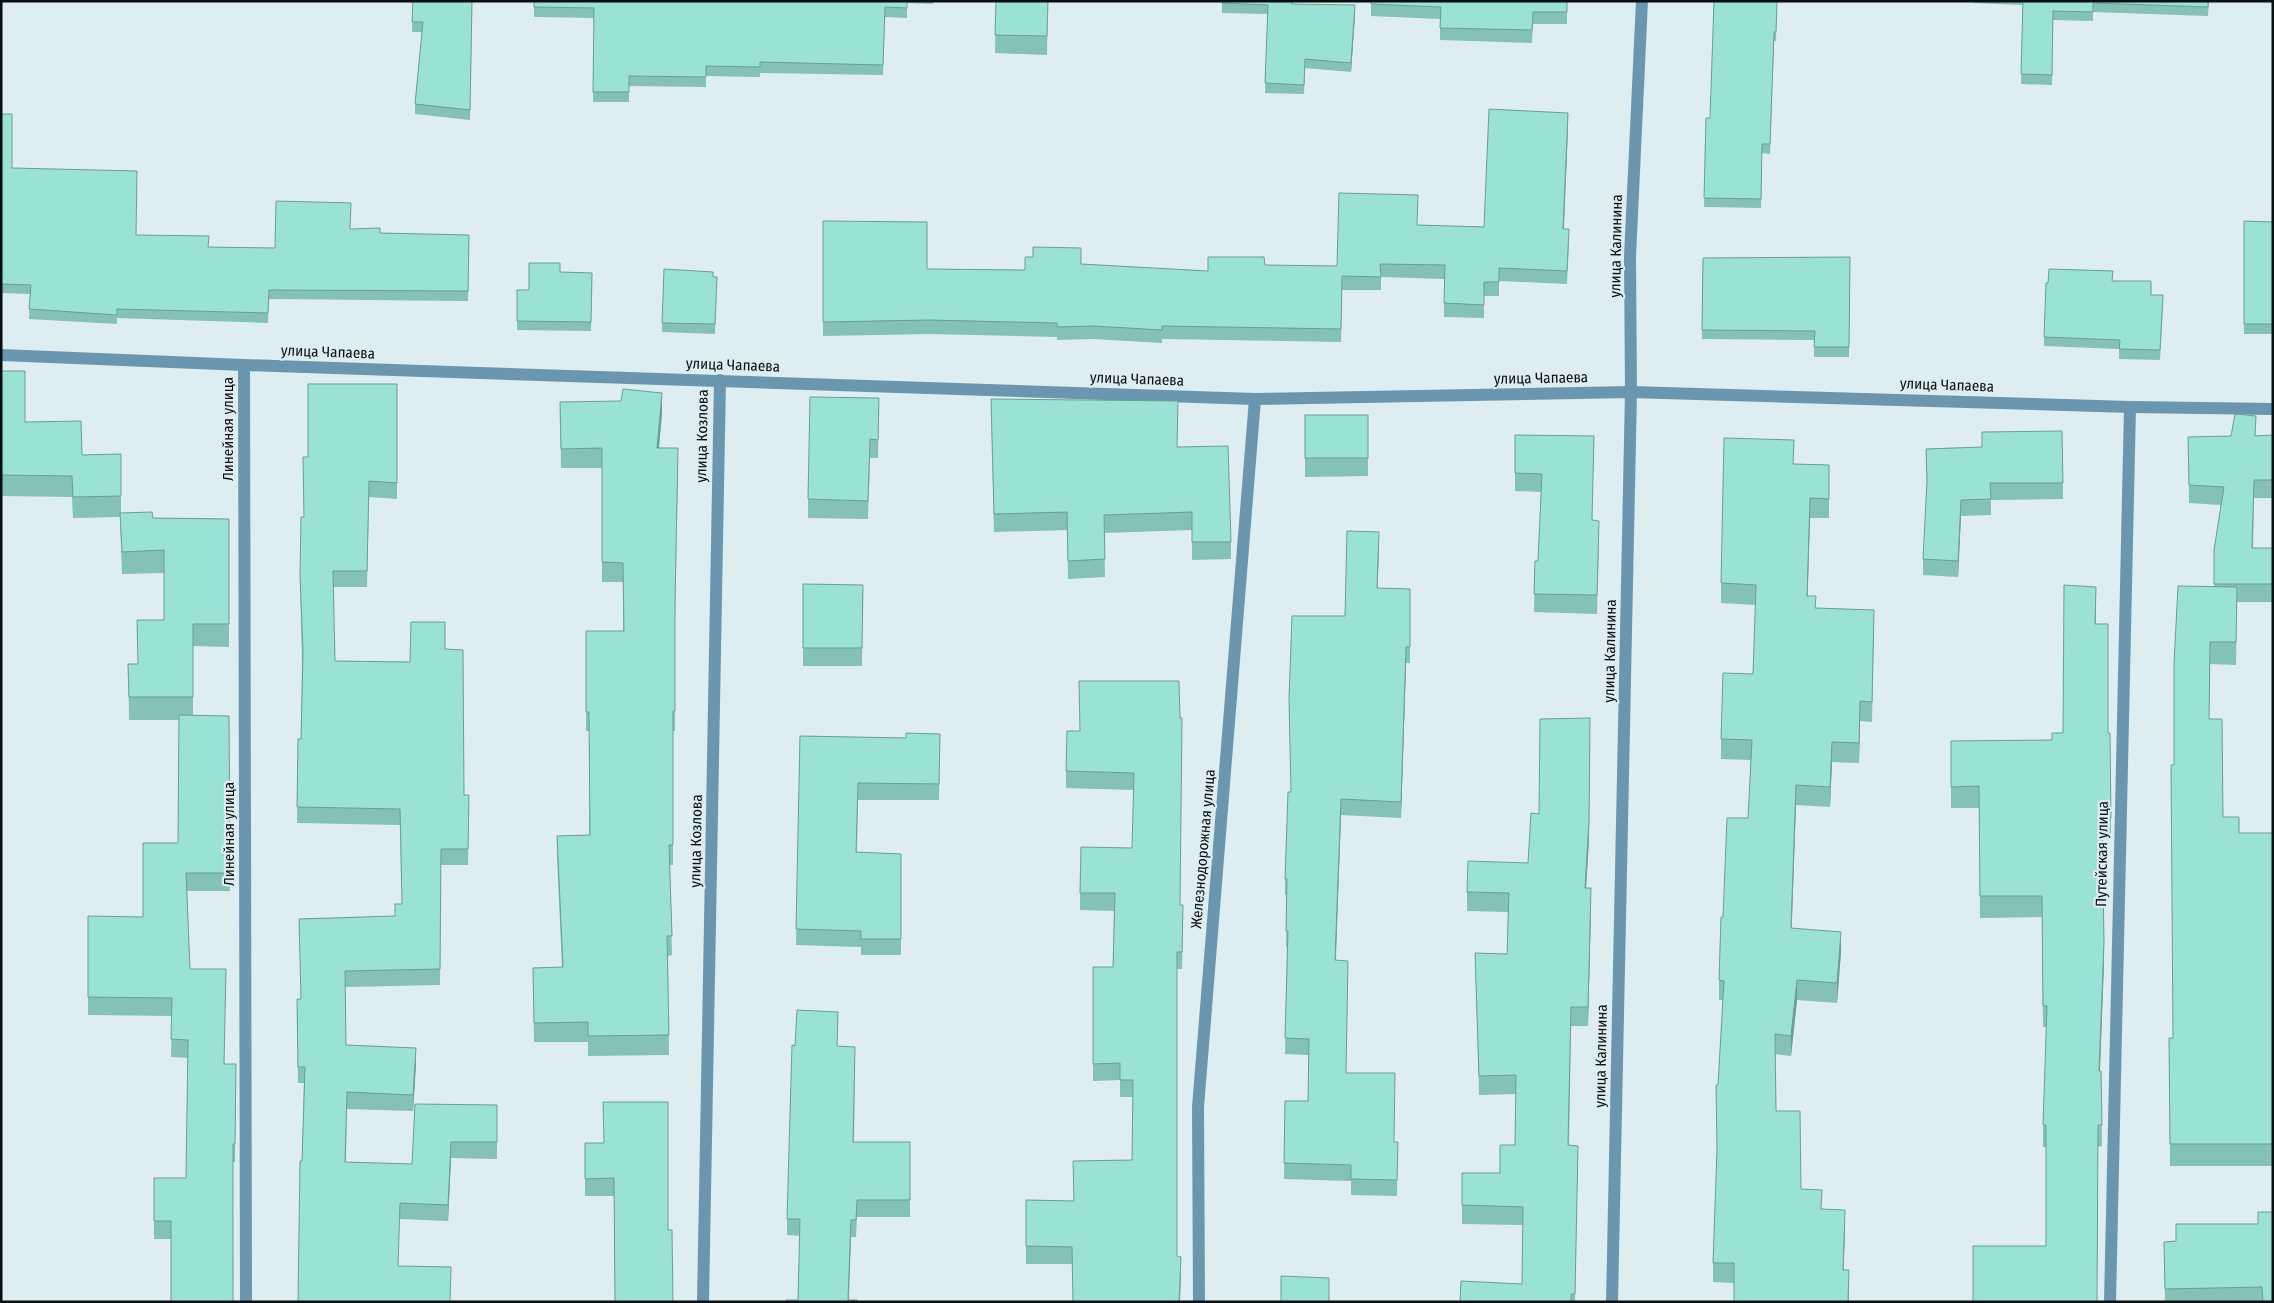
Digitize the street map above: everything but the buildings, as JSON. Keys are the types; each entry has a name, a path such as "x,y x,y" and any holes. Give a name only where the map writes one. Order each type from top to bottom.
{"street":[{"name":"улица Калинина","path":"1612,1302 1631,392 1630,257 1642,1"},
{"name":"улица Чапаева","path":"1,355 1255,399 1631,392 2130,407 2273,408"},
{"name":"Линейная улица","path":"244,365 246,1302"},
{"name":"улица Козлова","path":"703,1302 720,380"},
{"name":"Железнодорожная улица","path":"1199,1302 1198,1107 1255,399"},
{"name":"Путейская улица","path":"2110,1302 2130,407"}]}
